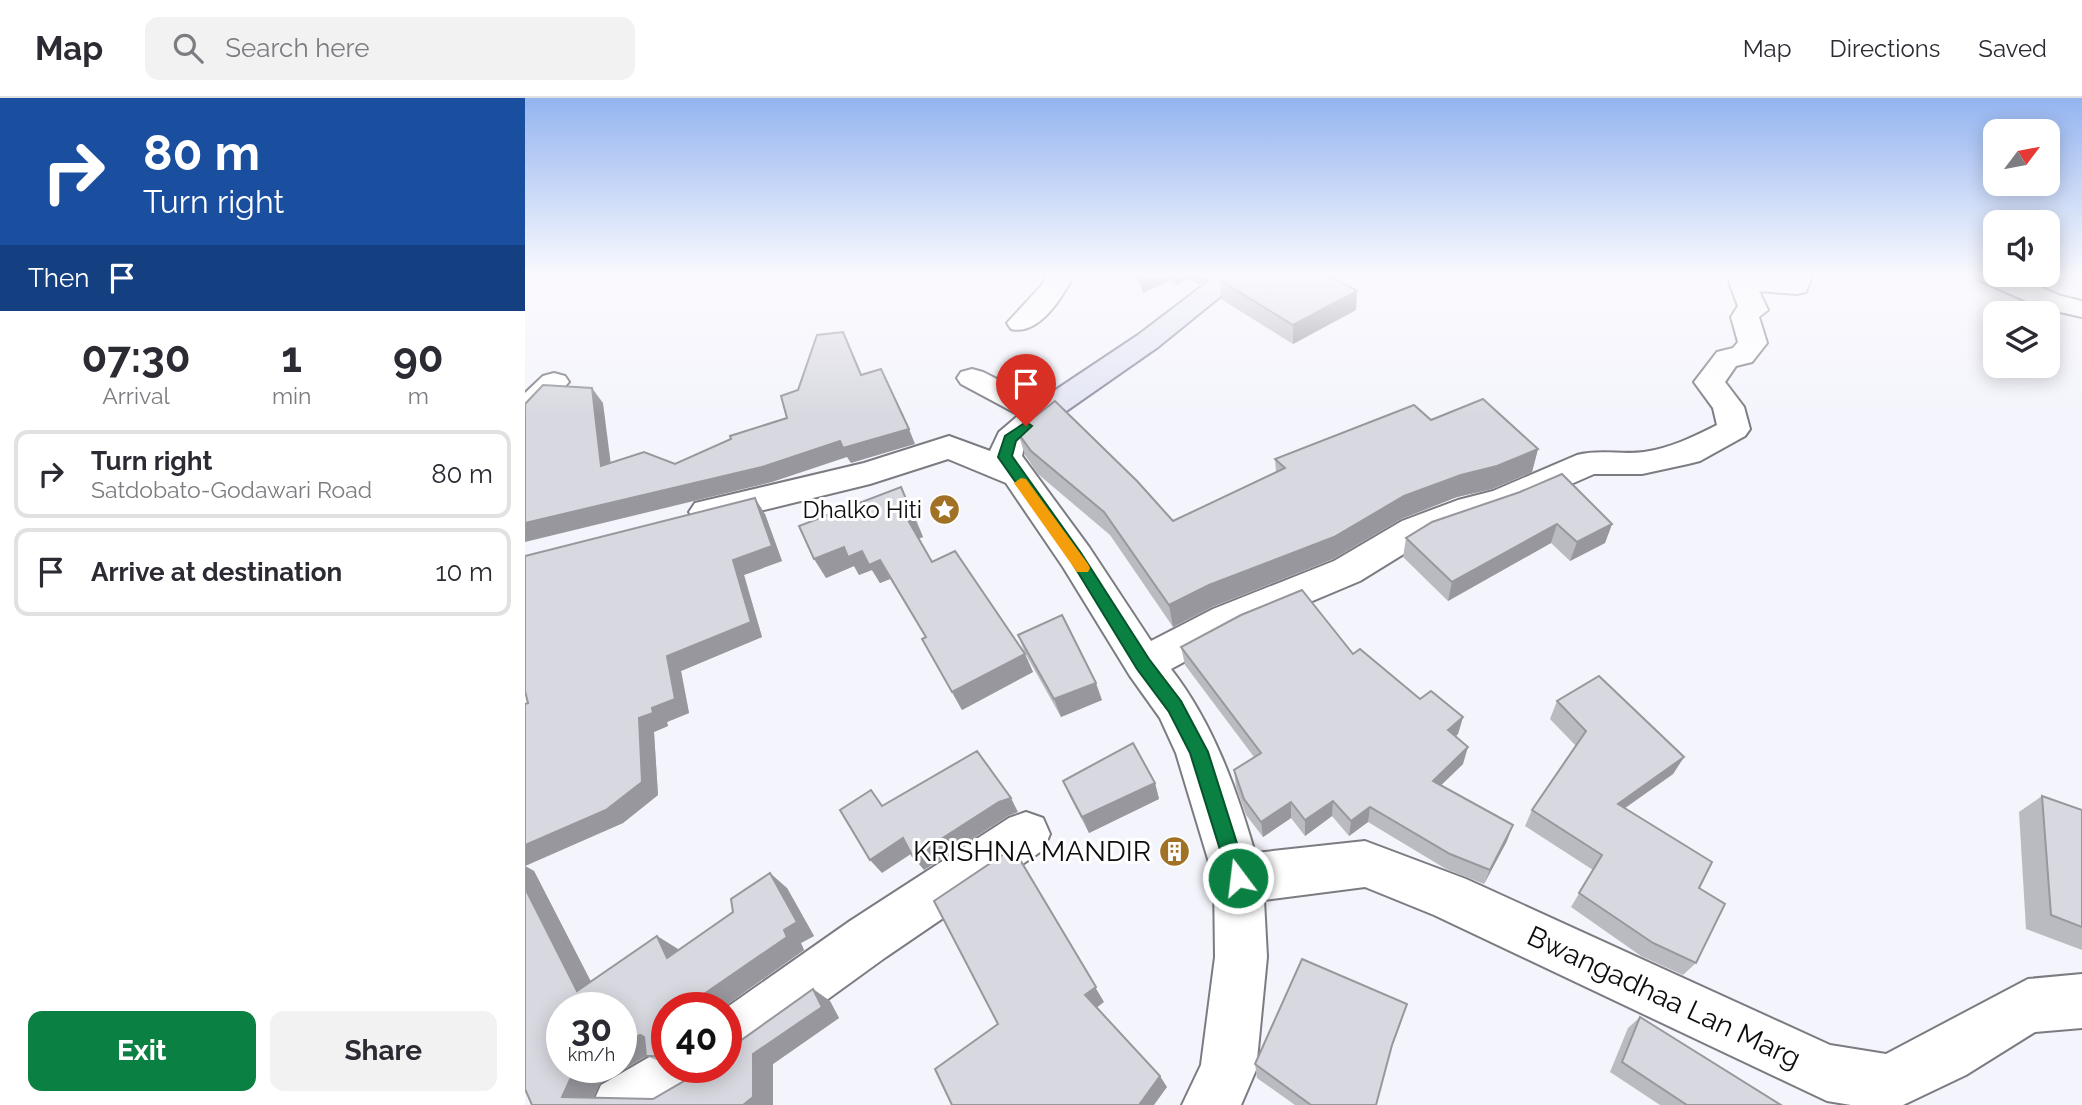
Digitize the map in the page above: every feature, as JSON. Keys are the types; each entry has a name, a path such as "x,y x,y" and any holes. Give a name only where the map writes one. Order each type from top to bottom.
{"main road":[{"path":"1041,414 1175,321"}],"street":[{"path":"1143,664 1227,620 1347,571 1415,530 1513,496 1589,463 1642,463 1688,453 1734,429 1728,407 1709,382 1727,358 1742,356 1753,343 1746,321"},
{"path":"971,378 1041,414 1010,439 1005,457 1014,474 1076,557 1143,664 1175,706 1198,752 1238,878 1241,957 1228,1070 1211,1105"},
{"path":"525,411 554,382"},
{"path":"673,521 870,473 949,447 1014,474"},
{"path":"742,1029 804,988 879,932 1026,834"},
{"name":"Bwangadhaa Lan Marg","path":"1238,878 1364,864 1449,896 1827,1073 1888,1083 1945,1055 2028,1006 2082,1001"},
{"path":"621,1105 659,1083"}],"building":[{"path":"843,332 861,375 881,369 909,429 843,448 840,441 762,467 525,523 525,404 543,385 592,388 601,466 644,452 675,464 731,439 730,436 787,418 781,396 798,390 817,335"},
{"path":"1483,399 1538,449 1497,466 1461,475 1404,496 1334,537 1209,585 1169,605 1104,512 1031,451 1018,433 1019,429 1055,401 1137,481 1173,521 1285,468 1275,459 1414,405 1431,420"},
{"path":"1562,474 1612,524 1577,542 1557,524 1452,582 1406,538 1432,522 1520,492"},
{"path":"901,487 914,518 908,520 932,562 955,551 1025,654 952,692 922,639 926,637 880,560 869,565 862,551 848,557 844,547 814,559 799,526"},
{"path":"755,498 772,546 733,560 751,622 667,656 675,699 652,708 653,713 639,718 642,782 606,810 525,845 525,704 528,703 525,691 525,556"},
{"path":"1302,590 1353,654 1360,649 1420,699 1431,691 1463,717 1448,730 1468,747 1433,781 1513,825 1490,870 1450,854 1370,807 1351,821 1333,801 1305,820 1291,802 1261,822 1244,799 1234,770 1261,753 1181,647 1241,615"},
{"path":"1062,615 1096,683 1054,699 1018,635"},
{"path":"1599,676 1684,757 1618,804 1712,862 1699,888 1725,904 1696,963 1653,943 1579,893 1602,855 1532,810 1586,731 1557,701"},
{"path":"1133,743 1155,783 1082,817 1063,781"},
{"path":"977,751 1011,798 999,802 913,857 903,838 870,860 840,810 871,790 882,806"},
{"path":"2042,796 2082,810 2082,927 2051,915"},
{"path":"1013,848 1096,987 1085,995 1160,1076 1139,1105 952,1105 935,1069 998,1024 934,901"},
{"path":"770,873 797,922 784,930 787,937 707,992 651,992 651,1056 646,1056 644,1037 637,1037 637,992 546,992 546,1083 568,1083 562,1097 653,1099 681,1083 742,1083 742,1040 813,989 822,1007 753,1054 753,1097 743,1105 532,1105 525,1089 525,888 577,991 657,936 667,958 733,912 731,899"},
{"path":"1302,959 1407,1004 1392,1045 1376,1105 1311,1105 1255,1064"},
{"path":"1640,1017 1781,1105 1687,1105 1622,1062"}],"slow traffic":[{"path":"1021,483 1083,568"}],"place":[{"name":"Dhalko Hiti","path":"945,509"},
{"name":"KRISHNA MANDIR","path":"1174,851"}],"route":[{"path":"1026,426 1010,439 1005,457 1014,474 1076,557 1143,664 1175,706 1198,752 1238,878"}]}
